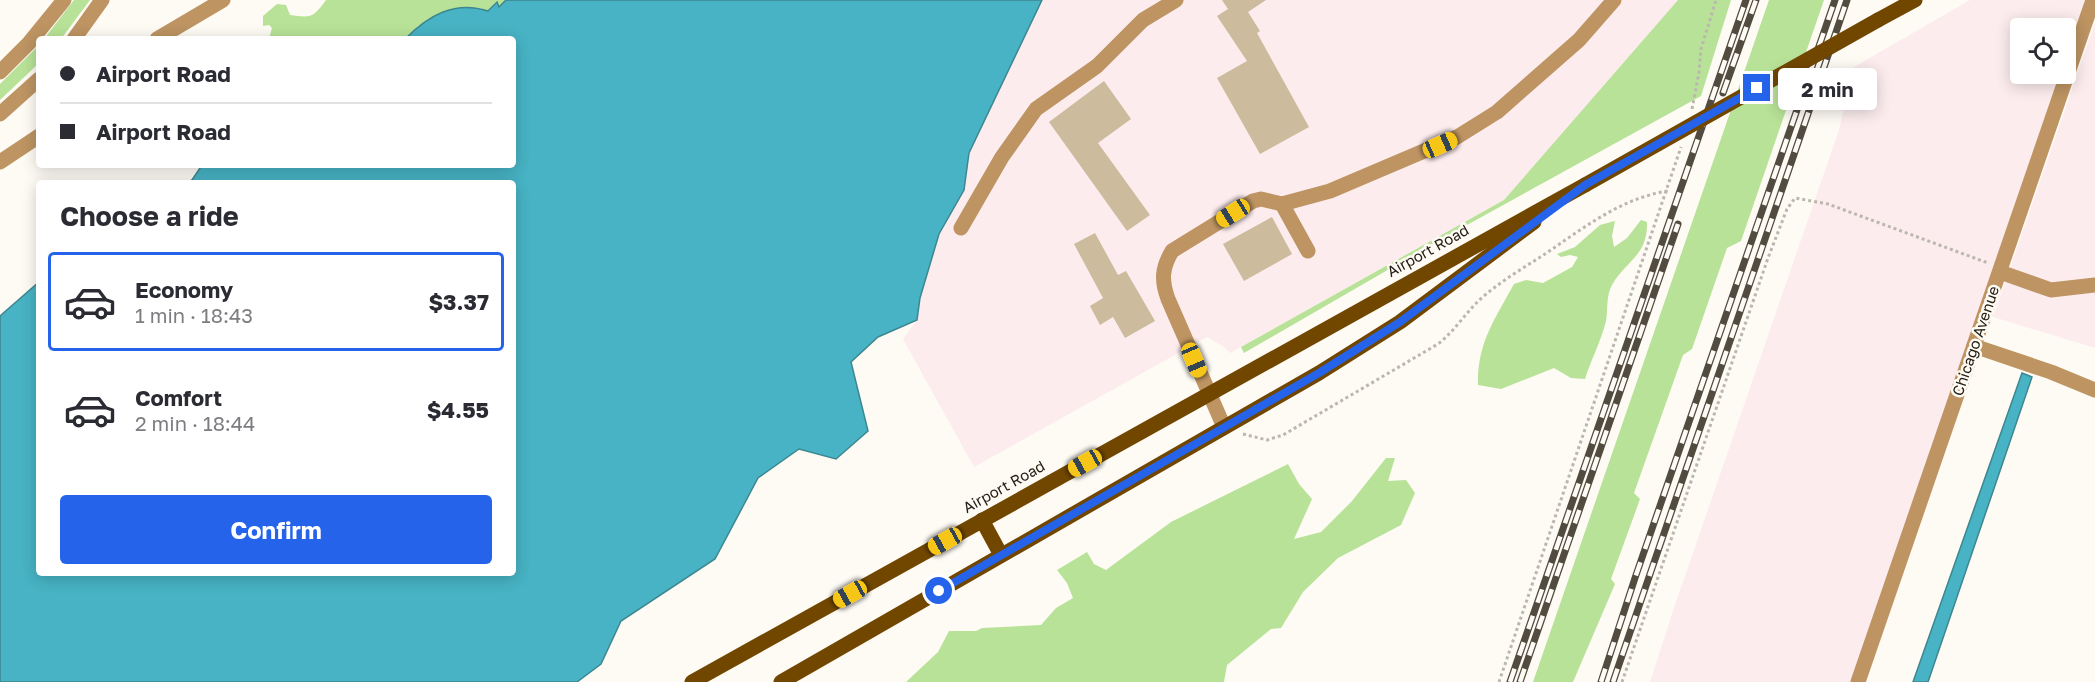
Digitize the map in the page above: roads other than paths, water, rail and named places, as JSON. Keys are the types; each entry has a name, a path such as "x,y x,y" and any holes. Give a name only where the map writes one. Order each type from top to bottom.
{"main road":[{"name":"Airport Road","path":"692,682 1915,0"},
{"name":"Airport Road","path":"781,682 1319,373 1400,322 1585,185"},
{"path":"982,520 1001,555"}],"street":[{"path":"0,72 35,36 64,0"},
{"path":"76,36 102,0"},
{"path":"162,36 223,0"},
{"path":"961,228 1002,157 1036,109 1097,66 1143,20 1176,0"},
{"path":"1281,204 1330,191 1457,137 1497,112 1579,40 1614,0"},
{"name":"Chicago Avenue","path":"1858,682 2093,0"},
{"path":"0,114 36,82"},
{"path":"0,162 36,138"},
{"path":"1224,427 1164,290 1162,282 1166,262 1172,251 1253,201 1272,200 1281,204 1308,251"},
{"path":"2000,269 2051,290 2095,285"},
{"path":"1974,346 2051,372 2095,390"}],"water":[{"path":"506,0 1042,0 969,153 964,190 939,234 920,298 917,320 878,337 851,362 868,431 836,459 799,449 758,478 715,559 621,621 601,664 577,682 0,682 0,316 36,285 36,576 516,576 516,180 192,180 200,168 516,168 516,36 408,36 423,23 442,12 464,8 488,11 497,2 499,7"},
{"path":"2022,373 2032,377 1928,682 1913,682"}],"railway":[{"path":"1510,682 1746,0"},
{"path":"1723,93 1756,0"},
{"path":"1601,682 1835,0"},
{"path":"1613,682 1847,0"},
{"path":"1520,682 1678,224"}]}
